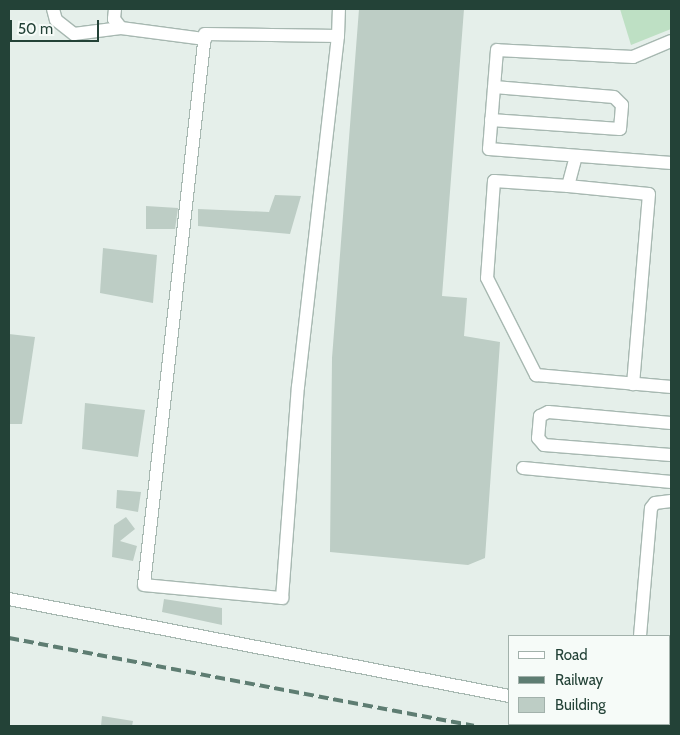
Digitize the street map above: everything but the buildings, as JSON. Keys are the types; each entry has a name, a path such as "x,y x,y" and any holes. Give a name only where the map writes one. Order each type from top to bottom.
{"street":[{"path":"53,9 56,20 74,34 121,28 205,39"},
{"path":"115,9 114,19 121,28"},
{"path":"338,9 338,36 298,387 282,598 144,585 206,34 338,36"},
{"path":"671,41 633,57 497,50 489,149 671,163"},
{"path":"492,120 620,129 622,105 614,97 494,87"},
{"path":"568,186 576,156"},
{"path":"633,384 649,194 494,181 487,278 536,375 633,384 671,387"},
{"path":"671,423 548,412 540,416 538,438 544,445 671,455"},
{"path":"523,468 670,482 669,501 655,503 651,508 640,635"},
{"path":"9,598 508,696"},
{"path":"670,684 671,670"}],"green space":[{"path":"620,9 671,9 671,29 631,45"}],"railway":[{"path":"9,638 474,726"}]}
